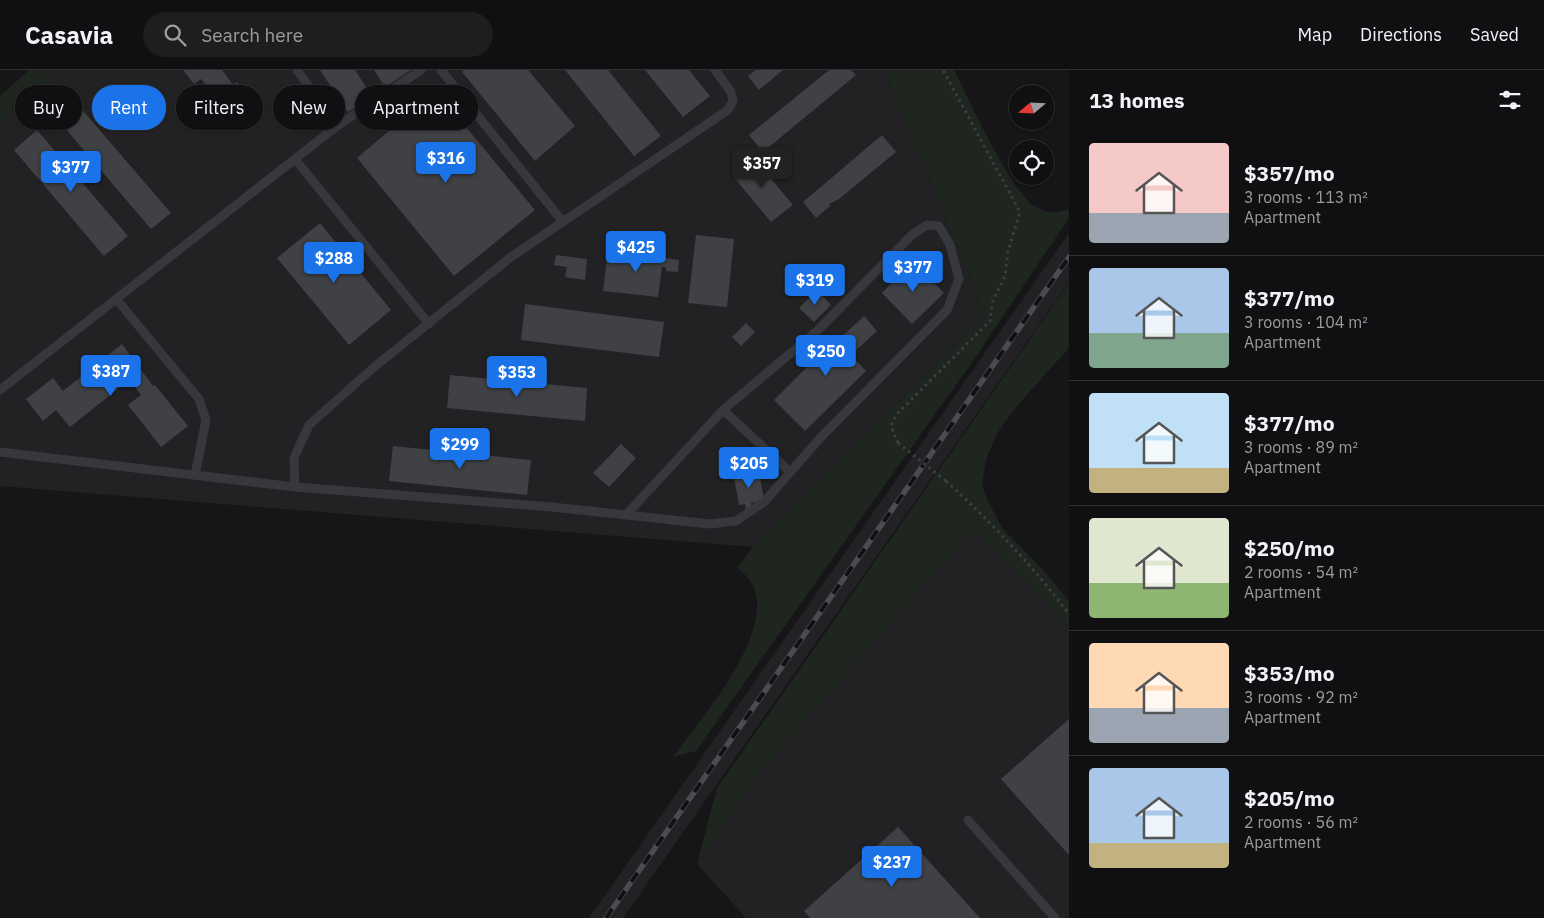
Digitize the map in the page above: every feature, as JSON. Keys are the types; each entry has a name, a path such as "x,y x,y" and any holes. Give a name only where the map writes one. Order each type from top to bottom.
{"lane":[{"path":"297,70 308,85"},
{"path":"345,121 421,70"},
{"path":"441,70 563,222"},
{"path":"294,487 294,458 309,426 373,368 511,257 728,110 733,102 731,92 715,70"},
{"path":"0,390 332,130"},
{"path":"296,159 428,324"},
{"path":"0,452 294,487 626,515 710,524 736,521 764,502 822,436 947,310 959,279 950,245 939,226 927,225 913,234 817,330 723,410 626,515"},
{"path":"117,300 199,399 206,420 195,475"},
{"path":"723,410 790,472"},
{"path":"968,820 1055,918"}],"path":[{"path":"943,70 1020,212 1008,252 1005,276 992,300 990,321 896,415 891,426 898,443 946,481 990,521 1039,574 1069,614"}],"shaded area":[{"path":"29,70 58,70 41,85 15,85 15,108 0,121 0,96"},
{"path":"58,70 884,70 975,289 982,320 753,547 0,486 0,121 15,108 15,130 82,130 82,85 41,85"},
{"path":"884,70 954,70 1009,174 1009,185 1016,185 1026,198 1044,211 1056,212 1069,209 1069,218 975,358 696,751 673,757 721,691 738,664 751,636 757,609 753,586 737,568 753,547 982,320 975,289"},
{"path":"1069,233 1069,282 623,918 589,918"},
{"path":"1069,283 1069,348 1016,407 996,435 986,460 982,483 986,497 1002,528 1044,571 1069,601 1069,625 972,530 756,777 697,864 717,788"},
{"path":"972,529 1069,625 1069,918 746,918 697,864 756,777"}],"building":[{"path":"183,70 222,70 233,85 206,85 201,79 194,84"},
{"path":"320,70 355,70 365,85 355,85 355,107 348,112 345,108 345,85 330,85"},
{"path":"374,70 411,70 388,85 384,85"},
{"path":"464,70 528,70 575,126 535,161 478,92 478,85 473,85 462,72"},
{"path":"565,70 608,70 661,136 634,156"},
{"path":"645,70 689,70 710,96 683,117"},
{"path":"756,70 783,70 759,90 748,76"},
{"path":"829,70 851,70 856,75 763,152 749,135"},
{"path":"82,110 92,121 92,130 100,130 171,213 151,229 67,130 82,130"},
{"path":"37,130 128,236 104,256 14,150"},
{"path":"390,130 468,130 535,210 454,276 357,158"},
{"path":"882,135 896,152 839,199 829,204 830,206 816,218 803,202"},
{"path":"752,156 793,205 771,222 731,174"},
{"path":"320,223 391,310 349,345 277,258"},
{"path":"696,235 734,239 727,307 688,303"},
{"path":"608,250 679,260 678,272 666,271 666,267 662,267 658,297 603,291"},
{"path":"556,255 587,259 585,280 565,277 567,267 554,265"},
{"path":"913,261 944,293 912,324 882,293"},
{"path":"817,290 831,305 814,322 799,308"},
{"path":"525,304 664,322 659,357 521,340"},
{"path":"864,316 877,331 851,355 866,371 805,431 774,400 835,339 837,341"},
{"path":"746,323 755,332 741,346 732,337"},
{"path":"122,344 153,386 155,385 188,426 161,447 128,405 141,395 129,380 70,427 56,410 43,421 26,399 53,378 63,391"},
{"path":"450,375 587,388 585,421 447,408"},
{"path":"621,444 636,458 609,487 593,473"},
{"path":"393,446 531,460 527,495 389,481"},
{"path":"759,472 764,500 751,503 752,508 746,509 745,504 739,505 734,477"},
{"path":"1069,719 1069,855 1001,779"},
{"path":"898,827 980,918 810,918 804,911"}],"railway":[{"path":"606,918 1069,257"}]}
